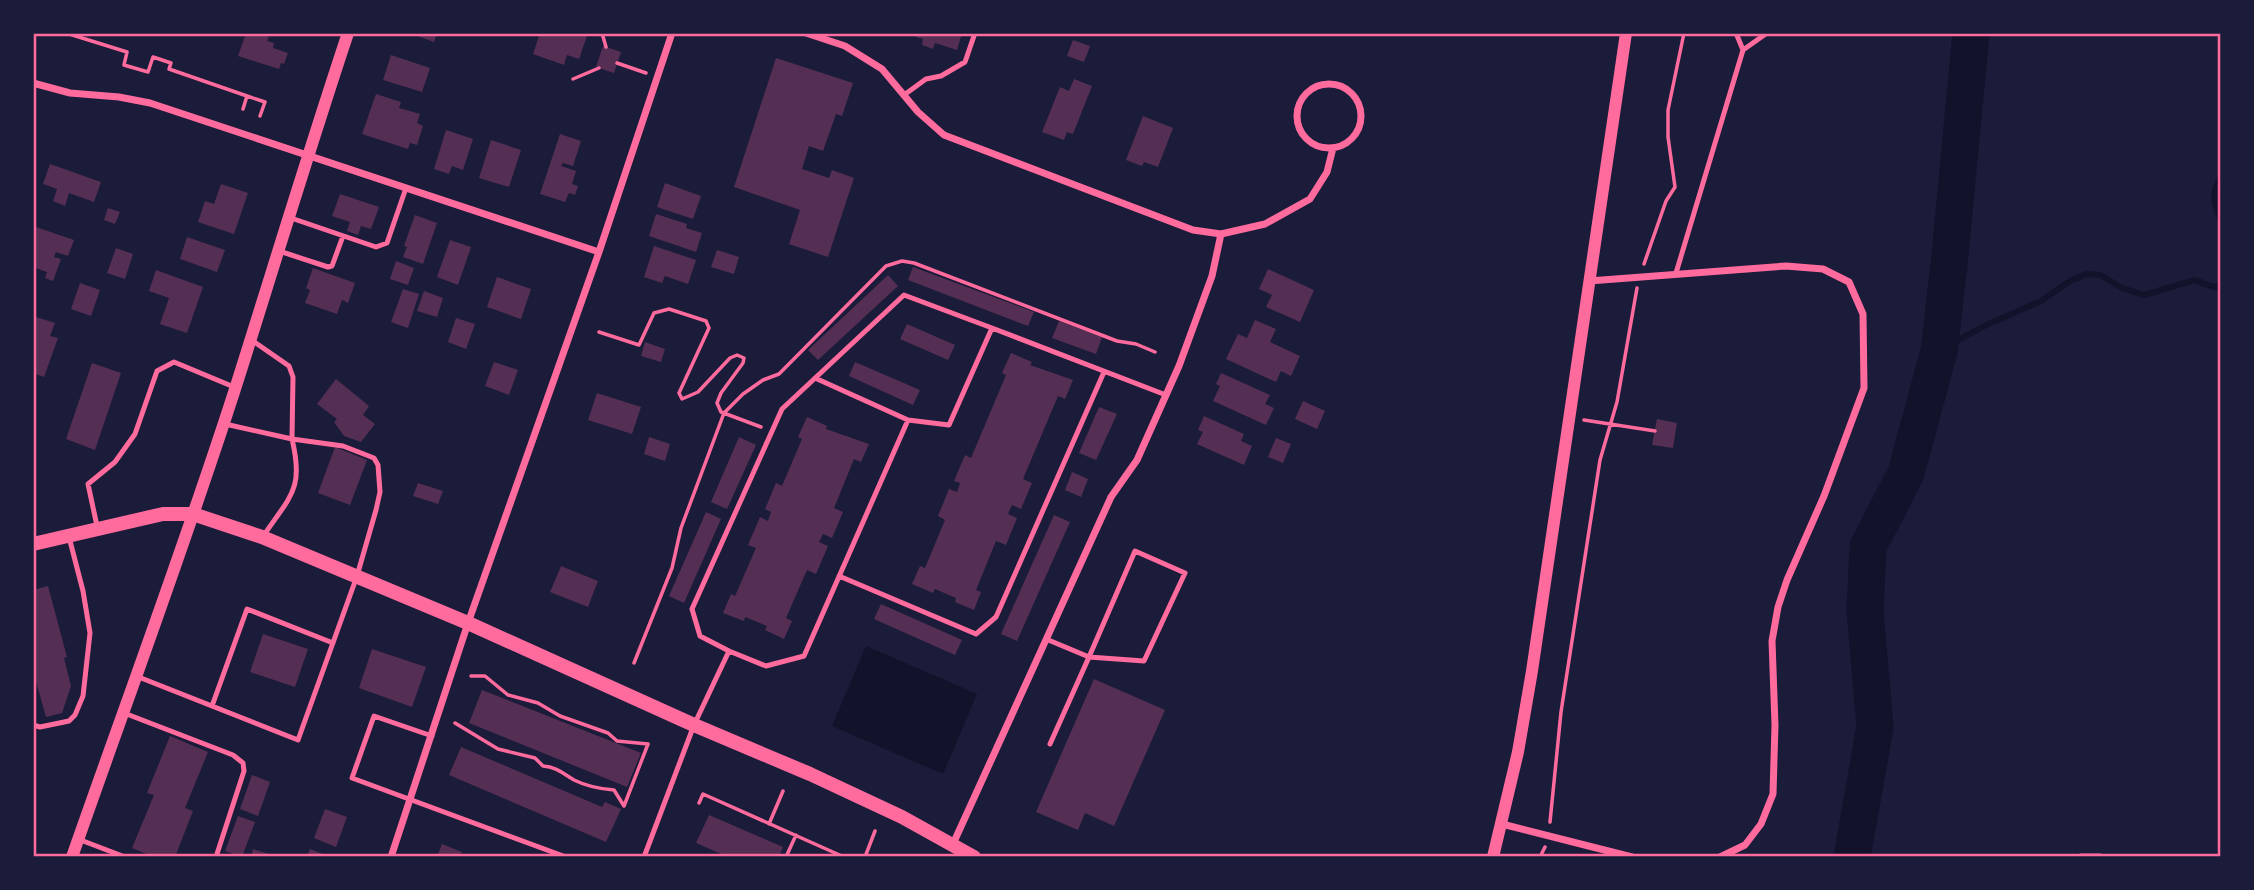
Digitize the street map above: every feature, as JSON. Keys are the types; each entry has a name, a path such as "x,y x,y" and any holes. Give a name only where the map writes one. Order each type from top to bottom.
{"main road":[{"path":"33,544 163,514 193,514 262,537 468,623 810,774 902,817 974,857"}],"street":[{"path":"72,857 193,514 348,33"},
{"path":"391,857 468,623 672,33"},
{"path":"806,33 845,46 882,68 918,112 944,135 1193,230 1221,234 1265,224 1310,199 1327,172 1333,148"},
{"path":"1493,857 1518,752 1532,671 1626,33"},
{"path":"33,83 70,93 119,97 150,103 598,252"},
{"path":"1332,83 1342,86 1358,101 1361,110 1358,131 1343,145 1333,148 1312,144 1298,127 1296,116 1303,96 1322,84 1332,83"},
{"path":"953,844 1111,497 1137,460 1166,395 1212,276 1221,234"},
{"path":"1588,281 1786,266 1823,269 1849,282 1864,314 1864,388 1824,496 1778,607 1772,641 1775,725 1773,794 1761,824 1745,845 1720,857"},
{"path":"1502,824 1632,857"},
{"path":"2081,857 2100,857"}],"lane":[{"path":"904,95 926,79 941,76 965,62 975,33"},
{"path":"1736,33 1743,50"},
{"path":"1676,273 1743,50 1767,33"},
{"path":"288,217 376,247 387,243 406,188"},
{"path":"278,251 328,267 332,266 343,236"},
{"path":"908,420 804,656 766,666 700,636 692,609 782,409 904,295 1166,395"},
{"path":"815,378 908,420 948,425 992,328"},
{"path":"250,339 289,366 293,377 292,439 298,464 297,479 292,493 262,537"},
{"path":"98,529 88,484 116,462 135,434 158,371 174,362 235,387"},
{"path":"839,576 976,634 996,617 1104,372"},
{"path":"136,676 298,740 357,576 380,492 378,465 374,458 343,446 292,439 223,424"},
{"path":"33,725 40,727 69,721 75,715 83,696 90,632 69,536"},
{"path":"1046,639 1089,657 1144,661 1185,573 1135,551 1089,657 1050,744"},
{"path":"212,706 247,609 333,643"},
{"path":"644,857 694,725 729,651"},
{"path":"123,712 233,755 243,763 244,771 216,857"},
{"path":"432,736 374,716 352,778 566,857"},
{"path":"78,839 125,857"}],"path":[{"path":"66,33 128,52 124,65 148,72 153,57 171,63 169,69 265,102 260,116"},
{"path":"1540,857 1548,836 1561,712 1600,460 1617,402 1635,294 1666,201 1675,187 1668,137 1668,110 1684,33"},
{"path":"603,34 606,47"},
{"path":"617,63 658,76"},
{"path":"573,79 599,68"},
{"path":"243,110 247,96"},
{"path":"599,332 639,345 654,313 669,309 706,321 709,328 679,393 682,399 698,392 730,358 737,355 744,358 743,363 721,393 717,403 721,412 772,432"},
{"path":"1569,417 1655,431"},
{"path":"455,723 498,749 535,758 543,766 556,767 576,781 601,790 614,790 624,806 648,744 617,741 608,733 560,716 538,703 508,695 485,676 471,676"},
{"path":"769,824 783,791"},
{"path":"699,803 703,794 844,857"},
{"path":"865,857 875,831"},
{"path":"786,857 796,835"}],"shaded area":[{"path":"866,646 977,694 943,774 832,726"}],"building":[{"path":"246,33 269,37 267,41 274,43 273,48 288,53 284,64 281,63 279,69 238,56"},
{"path":"409,33 437,33 434,42"},
{"path":"540,33 588,33 579,59 567,55 564,65 533,54"},
{"path":"917,33 962,33 957,50 935,43 933,49 922,45 923,39 916,37"},
{"path":"1073,40 1090,46 1084,62 1067,56"},
{"path":"603,46 621,52 614,73 596,67"},
{"path":"391,55 430,68 422,92 383,80"},
{"path":"776,58 853,83 842,116 836,114 823,151 809,146 802,169 829,178 832,170 854,178 828,257 789,244 800,210 734,187"},
{"path":"1074,79 1092,86 1073,134 1067,132 1064,140 1042,132 1060,87 1069,91"},
{"path":"376,94 401,102 399,108 420,114 417,123 423,126 417,145 410,143 408,149 362,134"},
{"path":"1143,116 1173,128 1158,167 1144,162 1142,166 1126,160"},
{"path":"446,130 473,139 463,170 452,166 449,174 434,169"},
{"path":"560,134 581,141 573,166 563,163 561,166 576,171 572,184 578,186 575,195 569,193 565,202 540,194"},
{"path":"491,140 521,150 509,187 479,178"},
{"path":"50,164 101,182 94,202 69,193 65,206 53,201 57,189 43,184"},
{"path":"665,183 701,196 693,219 657,207"},
{"path":"221,184 248,193 234,234 198,222 205,201 214,204"},
{"path":"340,194 379,207 371,229 361,226 358,235 347,231 350,222 332,216"},
{"path":"108,208 120,212 115,224 104,220"},
{"path":"656,214 687,224 686,228 702,233 696,252 649,236"},
{"path":"415,215 437,223 423,264 403,257"},
{"path":"33,226 74,240 68,256 56,252 54,257 61,259 53,281 45,278 47,272 33,267"},
{"path":"187,237 225,250 217,272 180,259"},
{"path":"450,240 471,247 458,285 437,277"},
{"path":"654,246 696,260 688,284 665,276 662,283 644,277"},
{"path":"116,248 133,254 125,279 107,273"},
{"path":"717,250 739,257 734,274 711,267"},
{"path":"396,261 414,268 408,285 390,279"},
{"path":"913,267 1034,312 1028,326 908,280"},
{"path":"313,268 355,283 348,303 342,300 337,314 305,303 310,290 306,288"},
{"path":"1268,269 1314,290 1300,322 1266,307 1272,295 1259,289"},
{"path":"156,270 203,287 187,333 160,324 169,298 149,291"},
{"path":"888,275 898,286 818,360 808,350"},
{"path":"497,277 531,289 521,319 487,307"},
{"path":"80,283 100,290 91,316 71,309"},
{"path":"403,289 419,294 408,328 391,322"},
{"path":"424,291 443,298 437,317 417,311"},
{"path":"33,316 55,323 50,336 58,338 44,377 33,373"},
{"path":"456,318 475,324 466,349 448,342"},
{"path":"1255,320 1276,329 1270,342 1300,356 1291,376 1281,371 1276,382 1226,359 1238,334 1247,338"},
{"path":"1059,321 1102,337 1096,354 1052,338"},
{"path":"907,324 955,345 948,360 900,339"},
{"path":"645,342 665,349 661,362 641,356"},
{"path":"1011,353 1032,362 1030,365 1073,380 1065,399 1058,396 1023,479 1032,483 1021,509 1012,505 1008,514 1017,518 1006,545 996,541 976,590 981,592 974,610 935,589 933,593 912,584 920,566 925,568 945,520 938,516 949,489 957,492 960,483 954,481 965,455 971,458 1006,375 1002,373"},
{"path":"494,362 518,370 509,395 485,386"},
{"path":"855,362 920,390 913,405 849,376"},
{"path":"92,363 121,373 95,450 66,439"},
{"path":"1221,373 1270,395 1265,404 1274,408 1266,425 1213,401 1220,386 1216,384"},
{"path":"336,379 369,406 363,415 375,424 361,442 344,436 334,422 337,419 317,404"},
{"path":"597,393 641,407 632,434 588,420"},
{"path":"1303,401 1325,411 1317,429 1295,419"},
{"path":"1099,407 1117,414 1096,460 1079,453"},
{"path":"1204,416 1244,434 1241,441 1252,446 1244,465 1197,444 1203,432 1198,430"},
{"path":"807,417 827,426 826,429 869,444 861,462 854,459 834,508 843,512 832,538 823,534 819,542 828,546 816,574 807,570 786,618 792,621 784,639 765,630 767,626 745,617 744,621 723,613 731,594 735,596 756,548 748,545 760,517 768,521 771,512 765,509 776,483 782,486 802,439 798,437"},
{"path":"1657,419 1677,423 1673,448 1652,445"},
{"path":"649,437 670,444 665,461 644,454"},
{"path":"739,437 756,445 727,509 711,502"},
{"path":"1276,438 1291,444 1283,463 1268,457"},
{"path":"335,447 367,460 350,505 318,493"},
{"path":"1072,472 1088,479 1081,497 1065,490"},
{"path":"418,483 443,491 438,504 413,496"},
{"path":"706,512 721,519 684,603 669,596"},
{"path":"1054,515 1070,522 1017,641 1001,634"},
{"path":"561,566 598,581 588,607 550,592"},
{"path":"48,586 67,657 64,658 71,686 62,713 46,717 33,671 33,590"},
{"path":"881,604 962,640 955,655 874,619"},
{"path":"263,634 308,649 295,687 250,672"},
{"path":"372,649 426,667 412,707 359,688"},
{"path":"1094,679 1165,710 1114,826 1085,813 1078,830 1036,812"},
{"path":"482,690 641,753 627,787 469,723"},
{"path":"170,736 208,752 185,808 193,811 175,857 154,857 132,848 154,795 147,793"},
{"path":"461,747 602,807 605,802 621,809 606,842 449,775"},
{"path":"252,775 270,782 258,816 240,809"},
{"path":"325,809 347,817 336,847 314,838"},
{"path":"709,815 783,847 779,857 728,857 696,843"},
{"path":"238,816 255,822 242,857 225,851"},
{"path":"442,844 462,852 460,857 437,857"},
{"path":"253,849 275,856 275,857 251,857"},
{"path":"310,849 330,857 307,857"}],"waterway":[{"path":"1852,857 1875,727 1865,610 1868,547 1906,473 1939,351 1971,33"},
{"path":"2221,176 2214,198 2221,219"},
{"path":"1939,351 1982,327 2041,301 2070,281 2087,274 2100,275 2122,288 2144,295 2195,280 2213,287 2221,285"}]}
